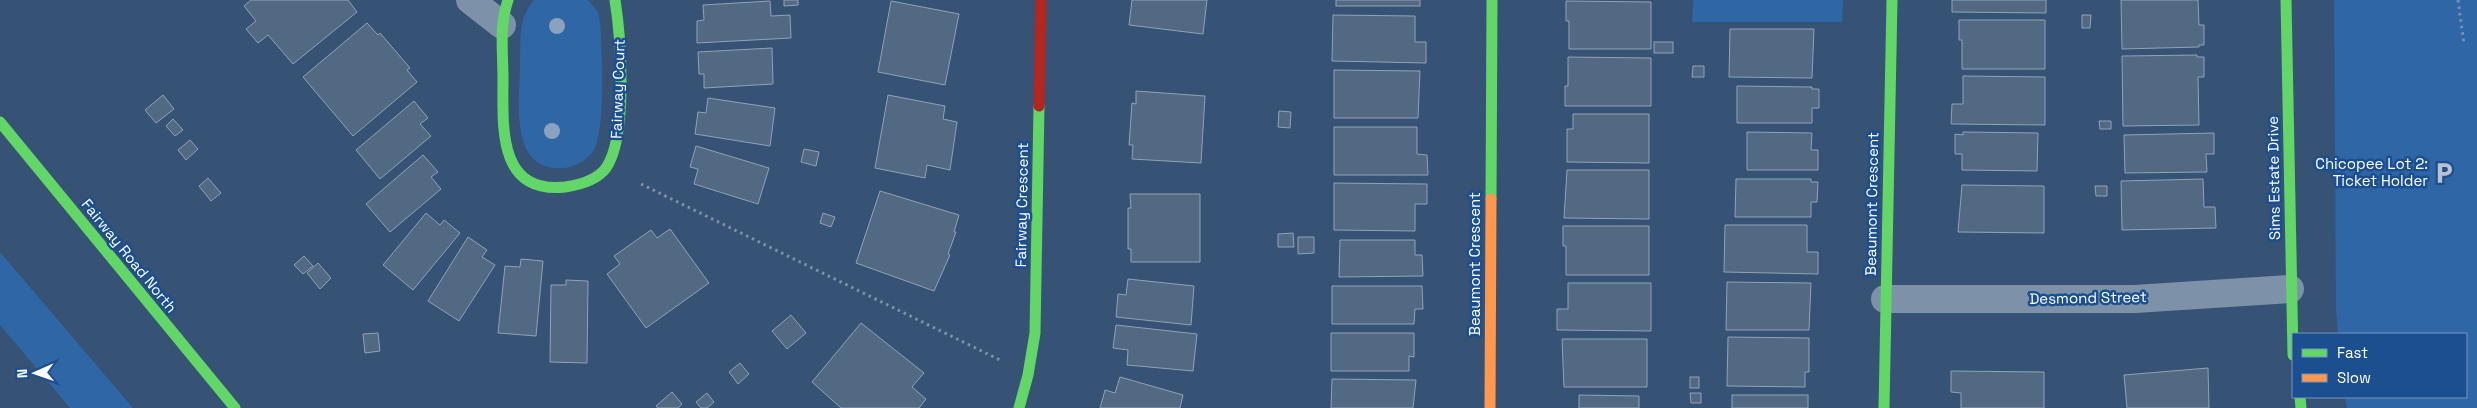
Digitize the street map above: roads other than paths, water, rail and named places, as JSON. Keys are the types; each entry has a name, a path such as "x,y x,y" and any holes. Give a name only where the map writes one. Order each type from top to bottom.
{"street":[{"name":"Fairway Court","path":"470,0 505,13 503,134 506,152 513,168 541,186 574,186 590,180 606,169 614,153 618,135 619,31 615,0"},
{"name":"Fairway Crescent","path":"1019,408 1028,375 1035,333 1041,0"},
{"name":"Beaumont Crescent","path":"1490,408 1492,0"},
{"name":"Beaumont Crescent","path":"1884,408 1892,0"},
{"name":"Sims Estate Drive","path":"2286,0 2292,333"},
{"name":"Fairway Road North","path":"0,122 235,408"},
{"name":"Desmond Street","path":"1885,299 2135,299 2290,289"}],"place":[{"name":"Chicopee Lot 2: Ticket Holder","path":"2444,173"}]}
